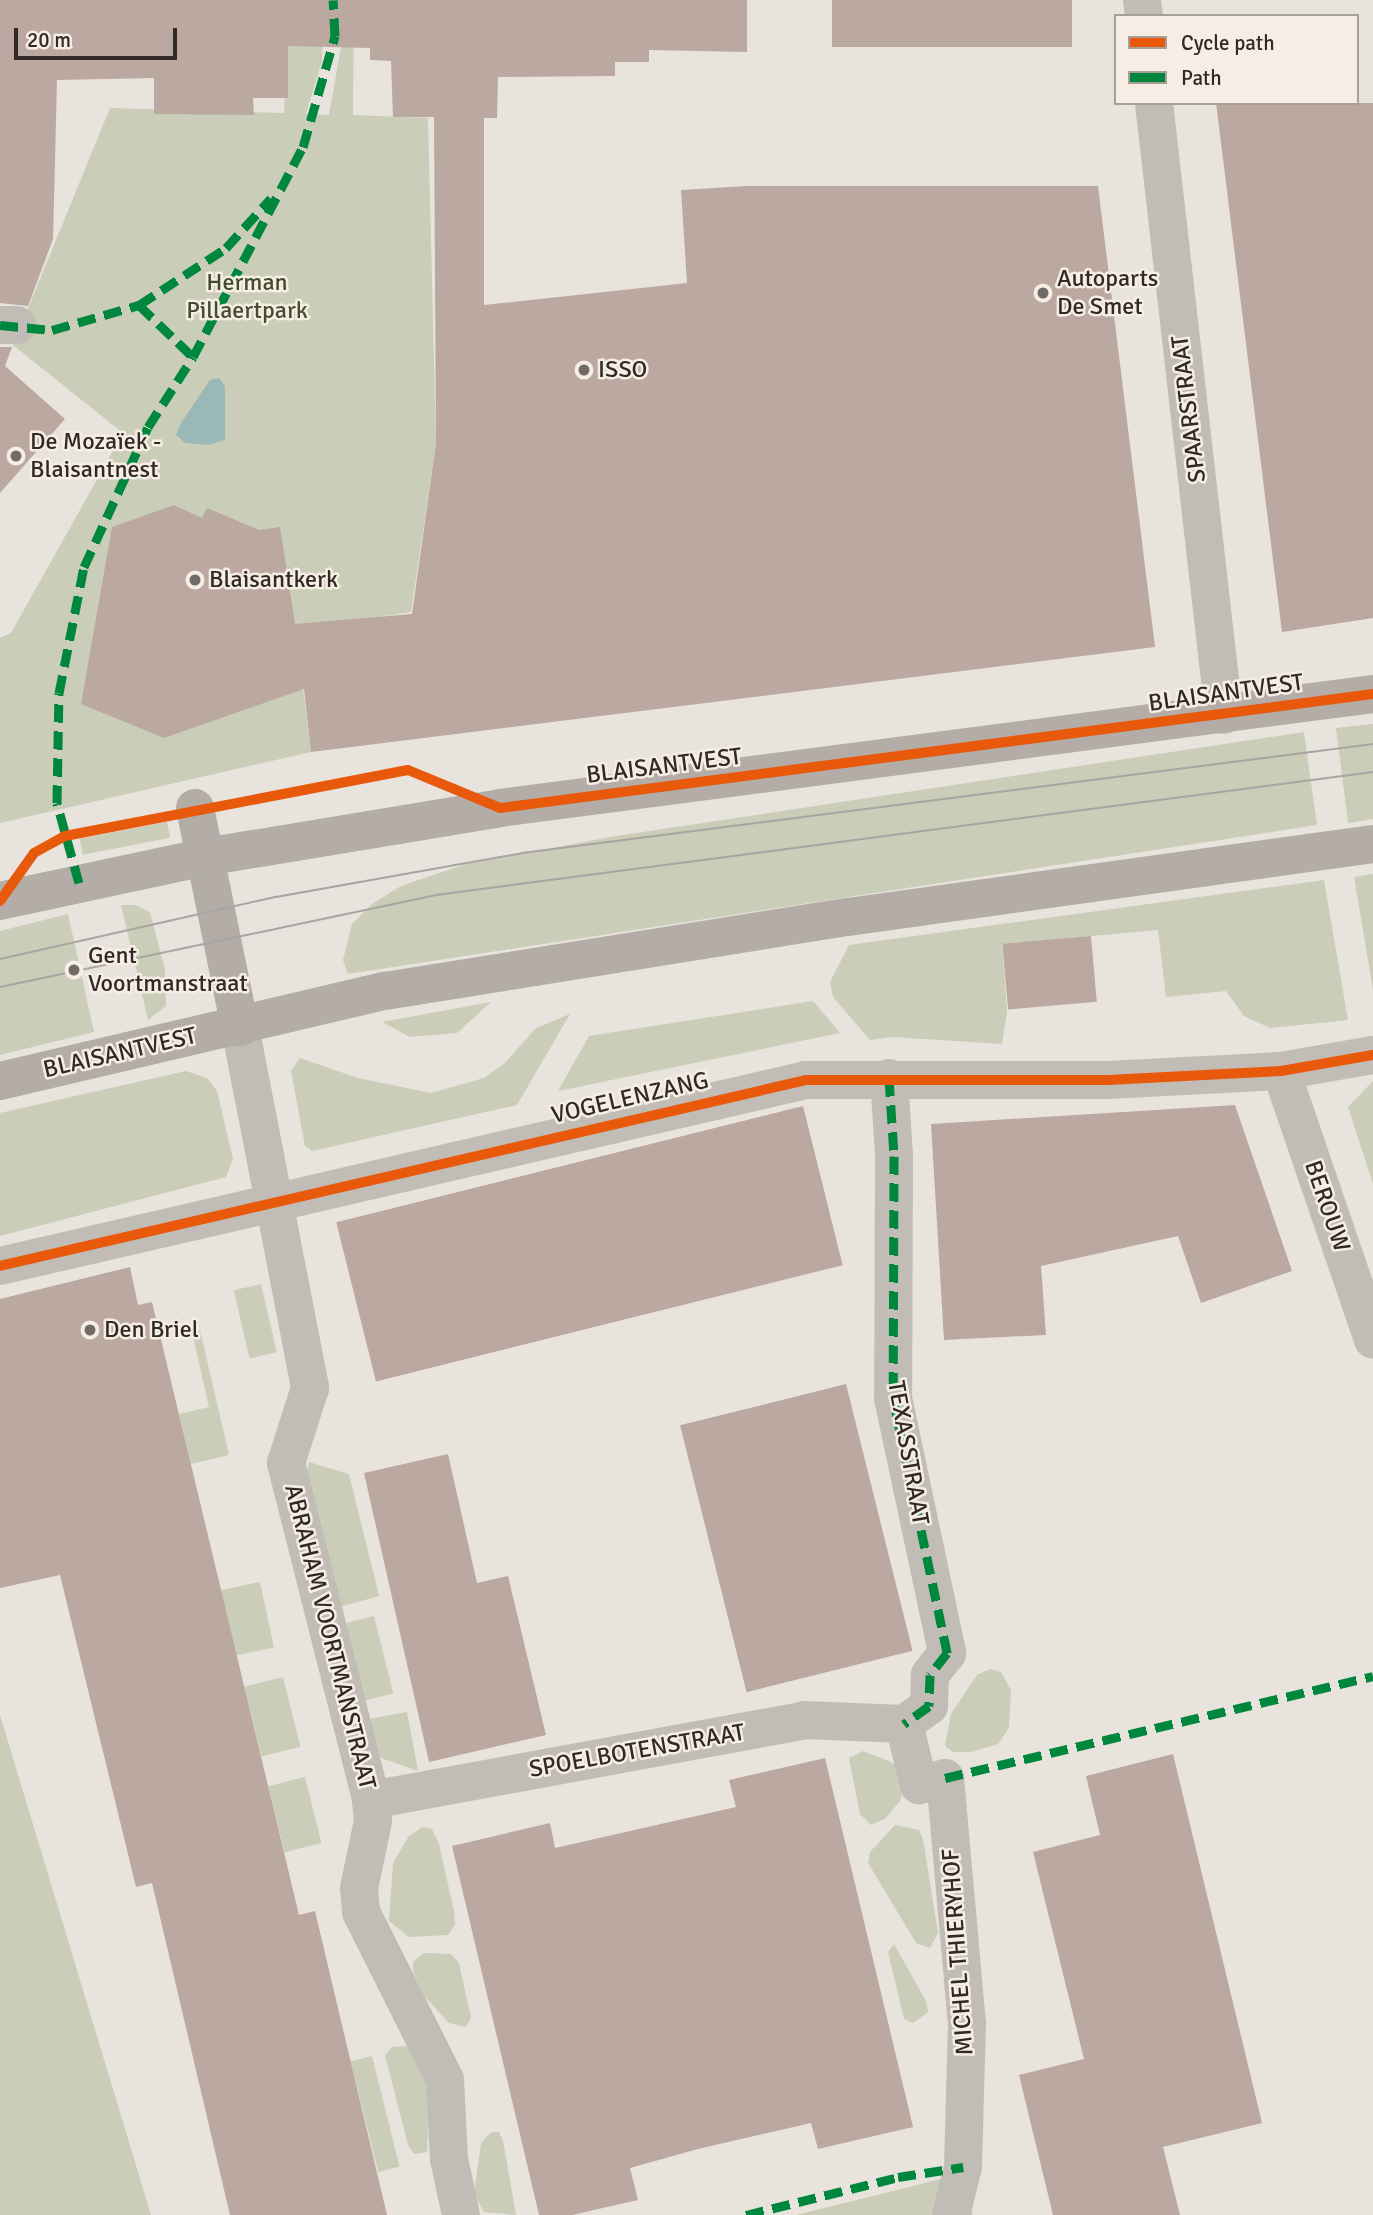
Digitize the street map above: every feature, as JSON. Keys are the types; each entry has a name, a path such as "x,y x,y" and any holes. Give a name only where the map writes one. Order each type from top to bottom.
{"main road":[{"name":"BLAISANTVEST","path":"0,901 205,857 500,808 1373,694"},
{"path":"195,808 240,1027"},
{"name":"BLAISANTVEST","path":"0,1081 398,989 848,917 1373,844"}],"street":[{"name":"SPAARSTRAAT","path":"1154,105 1224,715"},
{"name":"ABRAHAM VOORTMANSTRAAT","path":"240,1027 310,1388 286,1463 371,1800 373,1821 359,1888 361,1912 445,2080 449,2159 461,2215"},
{"name":"VOGELENZANG","path":"0,1266 275,1200 806,1080 1108,1080 1281,1071 1373,1055"},
{"name":"BEROUW","path":"1281,1071 1373,1340"},
{"name":"TEXASSTRAAT","path":"888,1078 894,1156 893,1398 947,1653 930,1675 929,1706 904,1724"},
{"name":"SPOELBOTENSTRAAT","path":"371,1800 805,1720 904,1724"},
{"name":"MICHEL THIERYHOF","path":"904,1724 919,1785 946,1778 967,2023 963,2167 951,2215"}],"green space":[{"name":"Herman Pillaertpark","path":"289,0 323,0 322,61 306,114 329,115 345,24 354,0 353,115 428,118 436,443 411,612 296,630 311,752 0,823 0,638 11,633 123,433 13,345 110,108 284,113"},
{"path":"1373,724 1373,819 1348,823 1336,728"},
{"path":"1304,732 1317,825 348,974 343,960 352,924 372,904 401,886 466,864 616,836"},
{"path":"167,822 170,838 83,855 80,839"},
{"path":"1373,874 1373,990 1354,877"},
{"path":"1324,880 1348,1020 1270,1028 1244,1016 1226,991 1166,997 1158,930 1002,944 1007,1011 1002,1044 893,1037 870,1040 833,997 830,982 849,945"},
{"path":"121,905 135,905 150,912 165,970 166,1006 148,1020"},
{"path":"68,914 94,1032 0,1055 0,931"},
{"path":"813,1001 840,1033 558,1091 589,1036"},
{"path":"491,1002 457,1033 410,1037 382,1022"},
{"path":"570,1014 517,1105 312,1151 305,1146 291,1071 300,1058 358,1078 431,1093 484,1078 505,1063 536,1028"},
{"path":"186,1071 207,1078 217,1091 233,1159 226,1177 0,1236 0,1113"},
{"path":"1373,1081 1373,1184 1348,1107"},
{"path":"261,1284 277,1352 249,1359 234,1290"},
{"path":"200,1330 229,1455 191,1464 179,1414 209,1407 192,1332"},
{"path":"309,1462 349,1474 379,1596 336,1608 304,1484"},
{"path":"260,1582 274,1648 235,1656 221,1590"},
{"path":"374,1616 393,1694 359,1702 340,1624"},
{"path":"990,1669 1001,1672 1011,1690 1009,1728 998,1744 972,1752 953,1752 945,1746 951,1714 977,1675"},
{"path":"283,1677 300,1747 262,1757 244,1687"},
{"path":"407,1712 418,1771 381,1758 368,1743 364,1720"},
{"path":"0,1715 151,2215 0,2215"},
{"path":"863,1751 891,1762 903,1772 905,1784 900,1801 885,1819 871,1825 860,1814 849,1758"},
{"path":"305,1777 321,1843 285,1852 268,1786"},
{"path":"895,1825 919,1830 923,1839 938,1933 930,1948 916,1943 868,1863 870,1852"},
{"path":"422,1827 432,1829 439,1844 454,1911 455,1925 448,1935 409,1937 389,1921 393,1863 409,1836"},
{"path":"894,1944 926,2001 928,2012 913,2023 904,2019 888,1952"},
{"path":"424,1953 451,1954 459,1963 471,2018 466,2027 449,2023 424,1996 413,1972 413,1962"},
{"path":"407,2046 418,2058 430,2095 427,2152 414,2154 408,2145 385,2055 392,2047"},
{"path":"372,2056 400,2167 378,2172 351,2061"},
{"path":"491,2132 499,2132 503,2141 516,2215 484,2212 474,2194 481,2143"},
{"path":"959,2174 973,2215 796,2215 917,2185"}],"water":[{"path":"219,378 225,386 225,440 208,445 185,443 176,435 181,423 210,380"}],"building":[{"path":"0,0 747,0 747,52 649,50 649,62 615,62 615,76 498,77 497,118 484,118 484,305 687,283 681,190 747,186 1098,186 1155,647 311,752 304,689 164,738 81,704 112,527 174,505 202,518 207,508 259,530 280,527 295,624 412,614 436,443 434,117 393,117 391,61 370,60 370,48 288,46 288,98 253,98 254,115 154,114 154,78 57,80 53,239 28,306 0,303"},
{"path":"832,0 1072,0 1072,47 832,47"},
{"path":"1373,103 1373,618 1282,632 1216,105"},
{"name":"De Mozaïek - Blaisantnest","path":"0,347 12,347 5,366 65,419 0,493"},
{"path":"1091,936 1097,1002 1008,1010 1002,944"},
{"path":"1235,1105 1292,1271 1201,1303 1178,1236 1041,1266 1046,1335 944,1340 931,1124"},
{"path":"803,1106 843,1265 376,1381 336,1222"},
{"path":"130,1267 138,1305 152,1302 299,1915 315,1911 387,2215 230,2215 152,1883 136,1887 60,1575 0,1588 0,1299"},
{"path":"846,1384 913,1651 747,1692 680,1425"},
{"path":"448,1454 477,1583 508,1576 546,1735 429,1762 364,1473"},
{"path":"1173,1754 1262,2123 1163,2147 1180,2215 1053,2215 1019,2075 1084,2059 1033,1852 1100,1835 1086,1776"},
{"path":"825,1758 913,2127 818,2149 811,2123 698,2149 630,2168 638,2200 572,2215 539,2215 452,1846 550,1823 555,1848 736,1807 729,1780"}],"tram line":[{"path":"0,959 276,897 522,853 1373,744"},
{"path":"0,987 436,895 1373,772"}],"marked path":[{"path":"79,883 57,803 59,693 84,567 148,427 193,357 303,147 335,36 333,0"},
{"path":"139,305 226,248 271,198"},
{"path":"0,325 52,330 139,305 193,357"},
{"path":"889,1078 894,1156 893,1398 947,1653 930,1675 929,1706 904,1724"},
{"path":"945,1778 1373,1676"},
{"path":"746,2215 898,2177 963,2167"}],"cycle path":[{"path":"0,901 34,853 65,836 408,770 500,808 1373,694"},
{"path":"0,1266 806,1080 1108,1080 1281,1071 1373,1055"}],"place":[{"name":"Autoparts De Smet","path":"1043,293"},
{"name":"ISSO","path":"584,370"},
{"name":"De Mozaïek - Blaisantnest","path":"16,456"},
{"name":"Blaisantkerk","path":"195,580"},
{"name":"Gent Voortmanstraat","path":"74,970"},
{"name":"Den Briel","path":"90,1330"}]}
